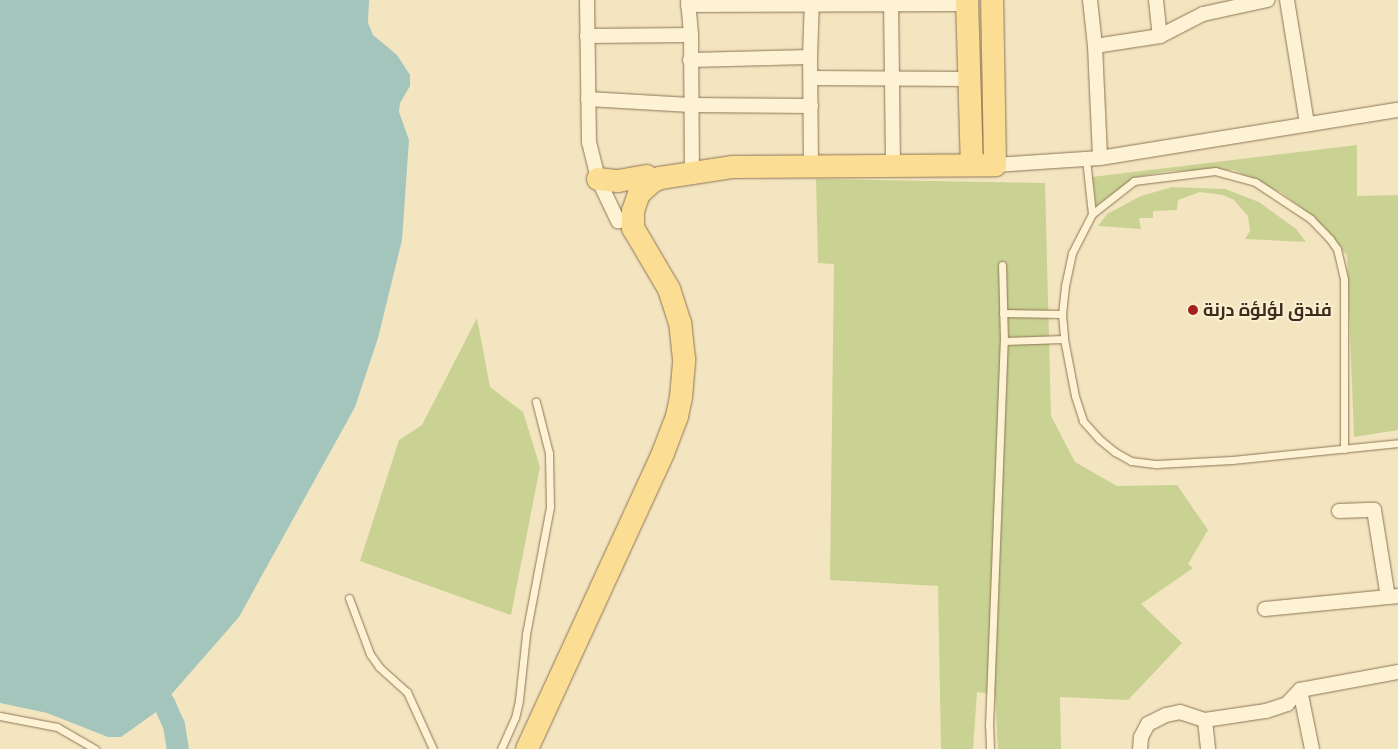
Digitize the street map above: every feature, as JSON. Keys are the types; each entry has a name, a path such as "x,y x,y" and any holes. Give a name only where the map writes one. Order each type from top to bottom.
{"main road":[{"path":"518,749 662,435 671,408 676,360 672,318 662,293 625,227 620,201 628,191 647,176 669,166 692,163 733,167 995,164 992,0"},
{"path":"967,2 972,165"},
{"path":"625,227 639,194 652,182 668,176 733,167"},
{"path":"598,179 618,181 647,176"},
{"path":"527,749 663,453 677,416 681,397 684,358 676,305 664,278 625,227"}],"street":[{"path":"587,0 589,142 598,179 625,227"},
{"path":"1090,0 1095,46 1093,159"},
{"path":"1156,0 1160,36"},
{"path":"1095,46 1160,36 1202,14 1267,0"},
{"path":"1287,0 1307,124"},
{"path":"692,163 688,2 967,2"},
{"path":"811,166 812,78 810,56 812,2"},
{"path":"891,3 893,164"},
{"path":"587,36 690,35"},
{"path":"690,60 810,56"},
{"path":"812,78 969,79"},
{"path":"588,99 690,105 812,106"},
{"path":"995,164 1093,159 1398,110"},
{"path":"1265,609 1393,596 1374,510 1339,511"},
{"path":"1140,749 1141,737 1148,724 1166,715 1180,712 1205,720 1279,708 1287,704 1300,690 1398,672"},
{"path":"1300,690 1312,749"},
{"path":"1205,720 1208,749"}],"lane":[{"path":"1092,214 1093,159"},
{"path":"1344,449 1344,279 1337,249 1311,219 1255,182 1215,170 1134,181 1092,214 1072,253 1065,286 1062,314 1064,339 1075,396 1083,421 1099,439 1115,452 1131,461 1157,464 1232,460 1344,449 1398,443"},
{"path":"990,749 1004,341 1002,265"},
{"path":"1003,313 1062,314"},
{"path":"1004,341 1064,339"},
{"path":"502,749 515,718 519,700 526,634 550,507 550,453 536,402"},
{"path":"349,598 370,654 379,667 407,692 433,749"},
{"path":"0,716 57,727 95,749"}],"green space":[{"path":"1357,145 1357,196 1398,195 1398,430 1354,437 1347,255 1311,215 1282,193 1234,170 1170,171 1136,177 1096,206 1092,177"},
{"path":"816,179 1045,183 1051,416 1075,462 1117,486 1177,485 1208,530 1188,564 1193,568 1141,604 1182,643 1128,700 1060,697 1061,749 998,749 995,694 977,692 973,749 941,749 938,586 830,580 834,264 818,263"},
{"path":"1172,187 1225,189 1259,202 1296,229 1306,242 1245,239 1250,231 1248,216 1234,200 1223,195 1200,192 1178,200 1177,210 1153,211 1153,218 1139,218 1141,229 1098,226 1107,214 1141,196"},
{"path":"477,318 490,387 523,412 540,467 511,615 360,561 399,440 422,425"}],"water":[{"path":"0,0 369,0 368,23 373,35 397,55 410,75 410,86 400,103 399,112 409,140 402,240 378,338 355,407 239,617 156,712 121,737 108,737 47,713 0,703"}],"waterway":[{"path":"164,703 174,725 178,749"}],"place":[{"name":"فندق لؤلؤة درنة","path":"1193,310"}]}
